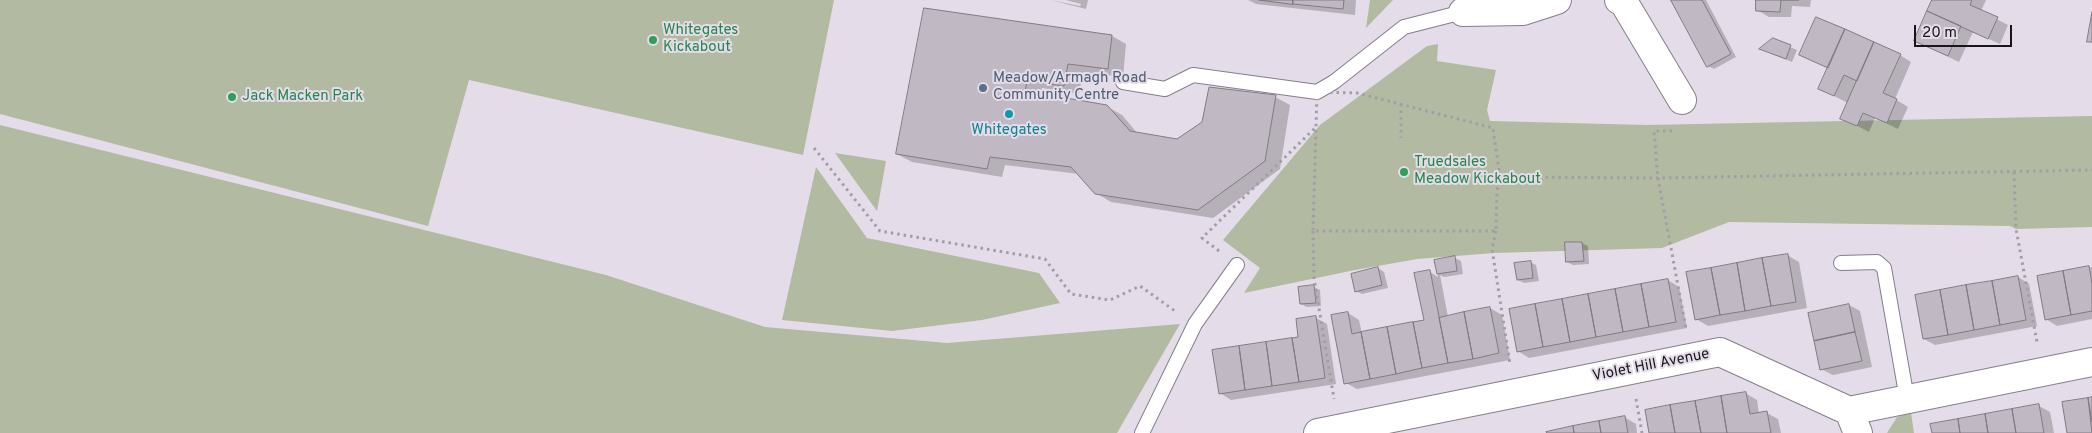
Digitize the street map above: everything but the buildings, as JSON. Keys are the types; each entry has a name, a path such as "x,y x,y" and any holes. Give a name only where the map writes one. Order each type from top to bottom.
{"street":[{"path":"1462,6 1523,11 1557,0"},
{"path":"1619,0 1623,1 1682,100"},
{"name":"Violet Hill Avenue","path":"1328,431 1692,356 1720,352 1854,422 1907,399 2092,362"}],"lane":[{"path":"1123,82 1165,89 1193,75 1317,92 1334,82 1404,27 1462,6"},
{"path":"1841,263 1877,262 1884,268 1907,399"},
{"path":"1142,433 1195,324 1237,265"}],"path":[{"path":"1328,431 1314,278 1313,231 1317,92 1357,94 1493,128 1500,177 1497,191 1496,232 1492,249 1515,393"},
{"path":"1400,104 1401,138"},
{"path":"1237,265 1202,238 1316,126"},
{"path":"1654,131 1658,178 1675,275 1692,356"},
{"path":"814,148 880,231 1045,259 1071,294 1110,300 1140,286 1195,324"},
{"path":"1500,177 1658,178 2092,170"},
{"path":"2014,172 2016,229 2043,372"},
{"path":"1313,231 1496,232"}],"green space":[{"name":"Jack Macken Park","path":"0,0 834,0 803,155 469,80 428,226 0,114"},
{"path":"1370,0 1393,0 1366,28"},
{"path":"1438,44 1437,61 1496,70 1487,110 1490,121 1647,125 2092,116 2092,227 2016,229 2010,226 1729,222 1662,248 1494,253 1417,259 1244,293 1260,268 1223,240 1320,125 1427,46"},
{"path":"0,125 606,275 765,327 947,343 1180,324 1117,433 0,433"},
{"path":"835,153 886,161 877,211"},
{"path":"816,167 867,238 1039,273 1060,303 982,320 892,331 782,320"},
{"path":"1911,413 1914,433 1887,433 1897,417"}],"place":[{"name":"Whitegates Kickabout","path":"653,40"},
{"name":"Meadow/Armagh Road Community Centre","path":"983,88"},
{"name":"Jack Macken Park","path":"232,97"},
{"name":"Whitegates","path":"1009,114"},
{"name":"Truedsales Meadow Kickabout","path":"1404,172"}]}
